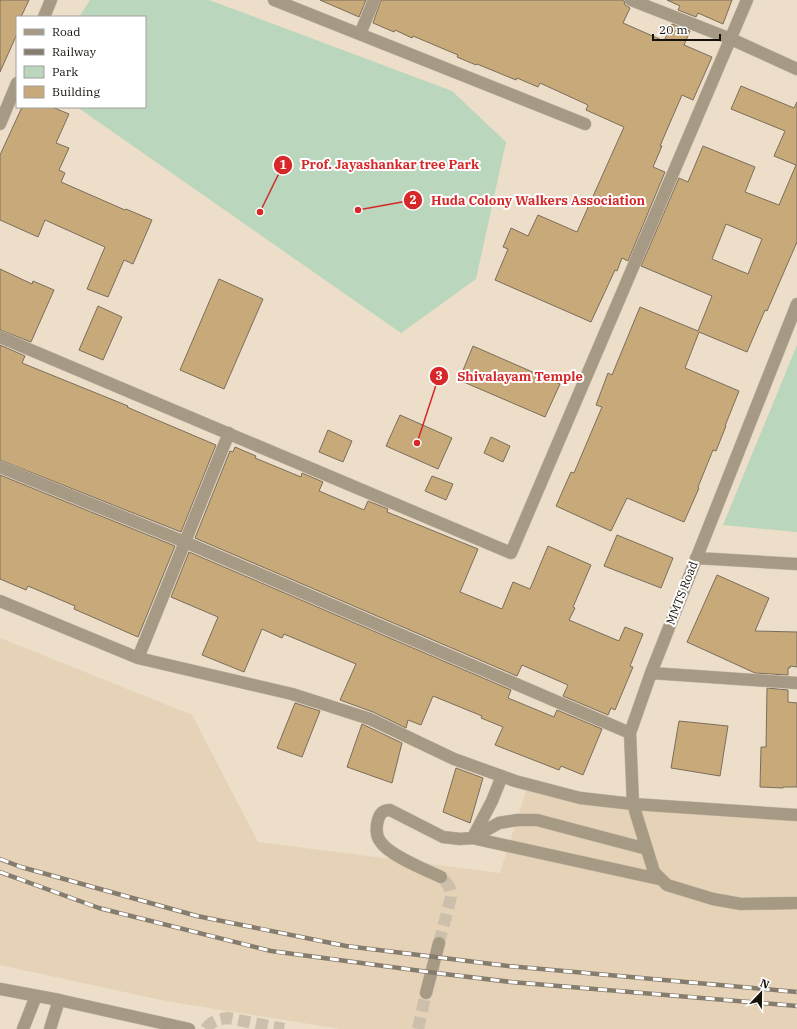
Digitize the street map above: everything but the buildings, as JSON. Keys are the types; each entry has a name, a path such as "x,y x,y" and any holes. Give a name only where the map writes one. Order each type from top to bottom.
{"street":[{"path":"44,16 52,0"},
{"path":"274,0 585,124"},
{"path":"360,34 374,0"},
{"path":"631,0 731,39 797,70"},
{"path":"0,337 511,553 747,0"},
{"path":"0,124 16,85"},
{"name":"MMTS Road","path":"663,882 654,872 633,804 630,733 651,673 797,304"},
{"path":"138,658 229,434"},
{"path":"0,467 185,542 630,733"},
{"path":"696,558 797,564"},
{"path":"0,601 138,658 292,694 335,707 370,719 454,759 502,776 580,798 633,804 797,815"},
{"path":"651,673 797,683"},
{"path":"472,838 492,801 502,776"},
{"path":"441,877 400,858 388,850 380,842 377,833 377,824 379,816 382,812 385,810 390,810 443,837 460,839 472,838 663,882 713,899 741,904 797,902"},
{"path":"472,838 499,823 517,820 537,820 647,849"},
{"path":"426,993 439,942"},
{"path":"0,989 59,1000 170,1027 189,1029"},
{"path":"23,1029 36,996"},
{"path":"50,1029 59,1000"}],"shaded area":[{"path":"0,638 192,715 258,842 500,873 527,788 797,813 797,1029 341,1029 166,1001 0,965"}],"green space":[{"path":"90,0 209,0 452,91 506,142 476,279 401,333 78,108 146,108 146,16 80,16"},
{"path":"797,345 797,532 723,525"}],"tunnel":[{"path":"439,943 451,897 449,886 441,877"},
{"path":"418,1029 426,993"},
{"path":"206,1029 210,1024 221,1019 228,1018 284,1029"}],"railway":[{"path":"0,859 21,867 197,916 346,946 508,966 797,992"},
{"path":"0,872 99,908 271,951 511,982 797,1006"}],"place":[{"name":"Huda Colony Walkers Association","path":"358,210"},
{"name":"Prof. Jayashankar tree Park","path":"260,212"},
{"name":"Shivalayam Temple","path":"417,443"}]}
